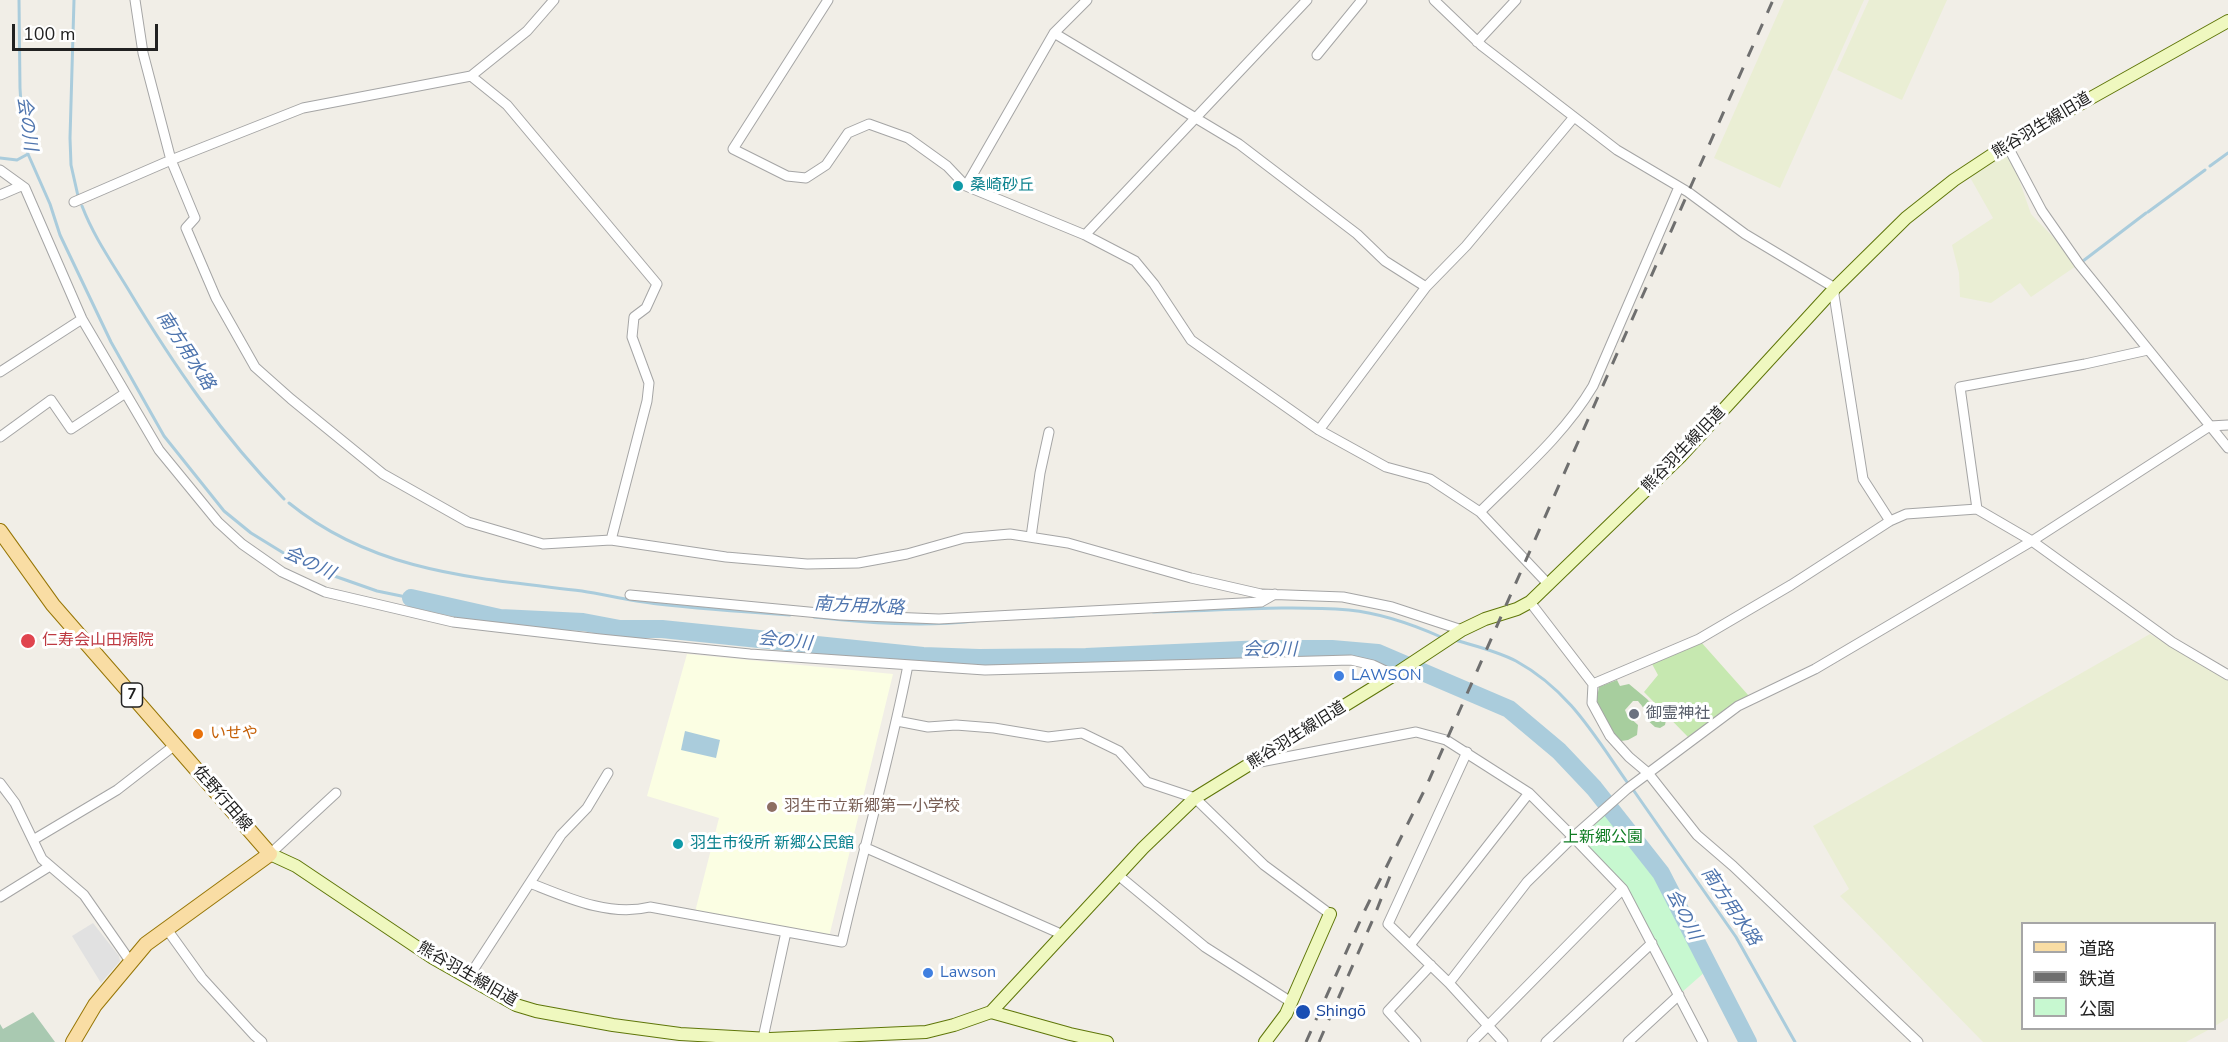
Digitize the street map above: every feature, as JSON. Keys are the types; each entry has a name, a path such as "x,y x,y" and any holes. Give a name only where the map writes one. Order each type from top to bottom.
{"main road":[{"name":"佐野行田線","path":"0,531 53,605 270,854"},
{"path":"73,1042 95,1005 146,944 270,854"}],"street":[{"path":"135,0 143,53 171,160 195,218 186,228 216,298 255,367 383,474 468,522 543,544 611,540 726,557 807,564 858,563 907,554 964,538 1010,534 1102,551 1191,578 1261,594 1342,597 1392,607 1462,630"},
{"path":"74,202 171,160 303,108 471,76 527,31 554,0"},
{"path":"828,0 733,150 787,176 806,178 826,165 848,133 869,124 908,138 947,165 966,186 1085,235 1135,261 1154,284 1191,340 1319,430 1386,467 1431,479 1480,512 1549,585"},
{"path":"966,186 1054,33 1087,0"},
{"path":"1085,235 1307,0"},
{"path":"1317,55 1362,0"},
{"path":"1434,0 1477,42 1617,150 1679,187 1745,234 1835,288 1834,295 1863,479 1890,521"},
{"path":"1477,42 1516,0"},
{"name":"熊谷羽生線旧道","path":"270,854 296,866 433,958 516,1005 536,1011 680,1034 767,1040 926,1032 991,1012 1061,934 1143,848 1195,798 1253,764 1462,630 1485,619 1518,609 1530,602 1680,457 1835,288 1905,218 1954,180 2007,145 2228,21"},
{"path":"1054,33 1239,144 1357,234 1385,261 1426,287"},
{"path":"471,76 507,105 657,284 646,308 634,317 632,336 649,383 647,401 611,540"},
{"path":"1319,430 1426,287 1466,246 1574,117"},
{"path":"2007,145 2042,211 2075,259 2228,448"},
{"path":"0,170 25,188 82,319 159,450 219,522 242,544 282,572 324,592 453,622 739,652 985,670 1351,660 1373,665 1394,675"},
{"path":"0,195 21,186"},
{"path":"1480,512 1556,437 1583,403 1593,386 1679,187"},
{"path":"0,372 82,319"},
{"path":"1977,509 1960,387 2148,350"},
{"path":"0,437 51,400 71,429 124,394"},
{"path":"1449,983 1527,882 1573,837 1648,773 1738,706 1815,669 2032,541 2210,426 2228,424"},
{"path":"1032,537 1040,473 1049,432"},
{"path":"1593,684 1699,639 1791,585 1890,521 1906,514 1977,509 2032,541 2172,642 2228,675"},
{"path":"630,595 840,615 939,619 1261,602 1275,594"},
{"path":"1530,602 1593,684 1592,703 1610,736 1648,773 1697,835 1733,866 1918,1042"},
{"path":"530,883 582,904 633,911 650,907 842,942 897,721 908,664"},
{"path":"897,721 928,727 956,725 994,728 1048,737 1082,733 1119,751 1147,782 1195,798 1264,865 1330,914 1291,1002 1279,1025 1265,1042"},
{"path":"1253,764 1416,732 1446,740 1467,752 1529,794 1623,889 1703,1042"},
{"path":"33,840 117,790 175,745"},
{"path":"1467,752 1388,924 1449,983 1503,1042"},
{"path":"468,978 561,836 588,808 608,773"},
{"path":"0,783 15,803 42,859 84,895 130,961"},
{"path":"270,854 336,793"},
{"path":"1410,945 1529,794"},
{"path":"864,847 1061,934"},
{"path":"0,897 50,866"},
{"path":"1118,875 1205,947 1291,1002"},
{"path":"1472,1042 1623,889"},
{"path":"166,928 250,1039 262,1042"},
{"path":"767,1040 786,932"},
{"path":"1546,1042 1652,943"},
{"path":"1416,1042 1388,1011 1431,965"},
{"path":"1628,1042 1679,995"},
{"path":"991,1012 1107,1042"}],"shaded area":[{"path":"1784,0 1864,0 1780,188 1714,158"},
{"path":"1869,0 1947,0 1902,100 1837,70"},
{"path":"2007,145 2031,214 2079,264 2031,297 2020,283 1991,303 1960,297 1959,273 1952,245 1993,218 1967,172"},
{"path":"2150,634 2228,680 2228,1018 2216,1025 2216,922 2021,922 2021,1030 2208,1030 2186,1042 1983,1042 1840,896 1849,889 1813,826"},
{"name":"羽生市立新郷第一小学校","path":"687,654 893,674 828,941 695,912 719,818 647,796"},
{"path":"93,923 119,956 120,961 101,983 72,936"},
{"path":"33,1012 55,1042 0,1042 0,1024 3,1029"}],"green space":[{"path":"1701,642 1749,696 1735,703 1688,737 1644,692 1658,675 1652,664"},
{"path":"1617,680 1620,686 1629,684 1647,699 1666,720 1665,725 1660,728 1655,727 1645,718 1644,709 1638,701 1633,701 1625,710 1638,725 1637,735 1621,741 1613,734 1596,702 1599,687"},
{"name":"上新郷公園","path":"1604,810 1661,882 1706,971 1681,993 1625,888 1576,837"}],"water":[{"path":"685,731 720,740 716,758 681,750"}],"waterway":[{"name":"会の川","path":"19,0 20,88 22,121 28,154 50,204 60,235 111,342 164,436 224,511 251,533 303,565 377,591 411,598"},
{"name":"南方用水路","path":"74,0 70,138 71,165 78,196"},
{"path":"2210,166 2228,153"},
{"path":"0,158 17,160 28,154"},
{"path":"2148,212 2205,170"},
{"name":"南方用水路","path":"82,206 103,249 181,372 219,425 284,499"},
{"path":"2083,261 2146,213"},
{"name":"南方用水路","path":"289,503 322,526 356,544 392,558 428,568 504,582 582,591 658,604 790,615"},
{"name":"会の川","path":"411,598 500,618 583,622 620,629 662,629 923,656 1086,657 1264,649 1332,649 1378,653 1509,709 1559,751 1594,788 1661,873 1748,1042"},
{"name":"南方用水路","path":"1153,612 1276,608 1349,610 1396,620 1441,637"},
{"name":"南方用水路","path":"1054,617 1074,616"},
{"name":"南方用水路","path":"814,617 895,624 975,621"},
{"name":"南方用水路","path":"1455,640 1509,657 1551,686 1579,715 1627,782"},
{"name":"南方用水路","path":"1634,791 1736,937 1795,1042"}],"railway":[{"path":"1306,1042 1365,910 1426,787 1773,0"},
{"path":"1319,1042 1392,871"}],"place":[{"name":"桑崎砂丘","path":"958,186"},
{"name":"仁寿会山田病院","path":"28,641"},
{"name":"LAWSON","path":"1339,676"},
{"name":"御霊神社","path":"1634,714"},
{"name":"いせや","path":"198,734"},
{"name":"羽生市立新郷第一小学校","path":"772,807"},
{"name":"羽生市役所 新郷公民館","path":"678,844"},
{"name":"Lawson","path":"928,973"},
{"name":"Shingō","path":"1303,1012"}]}
